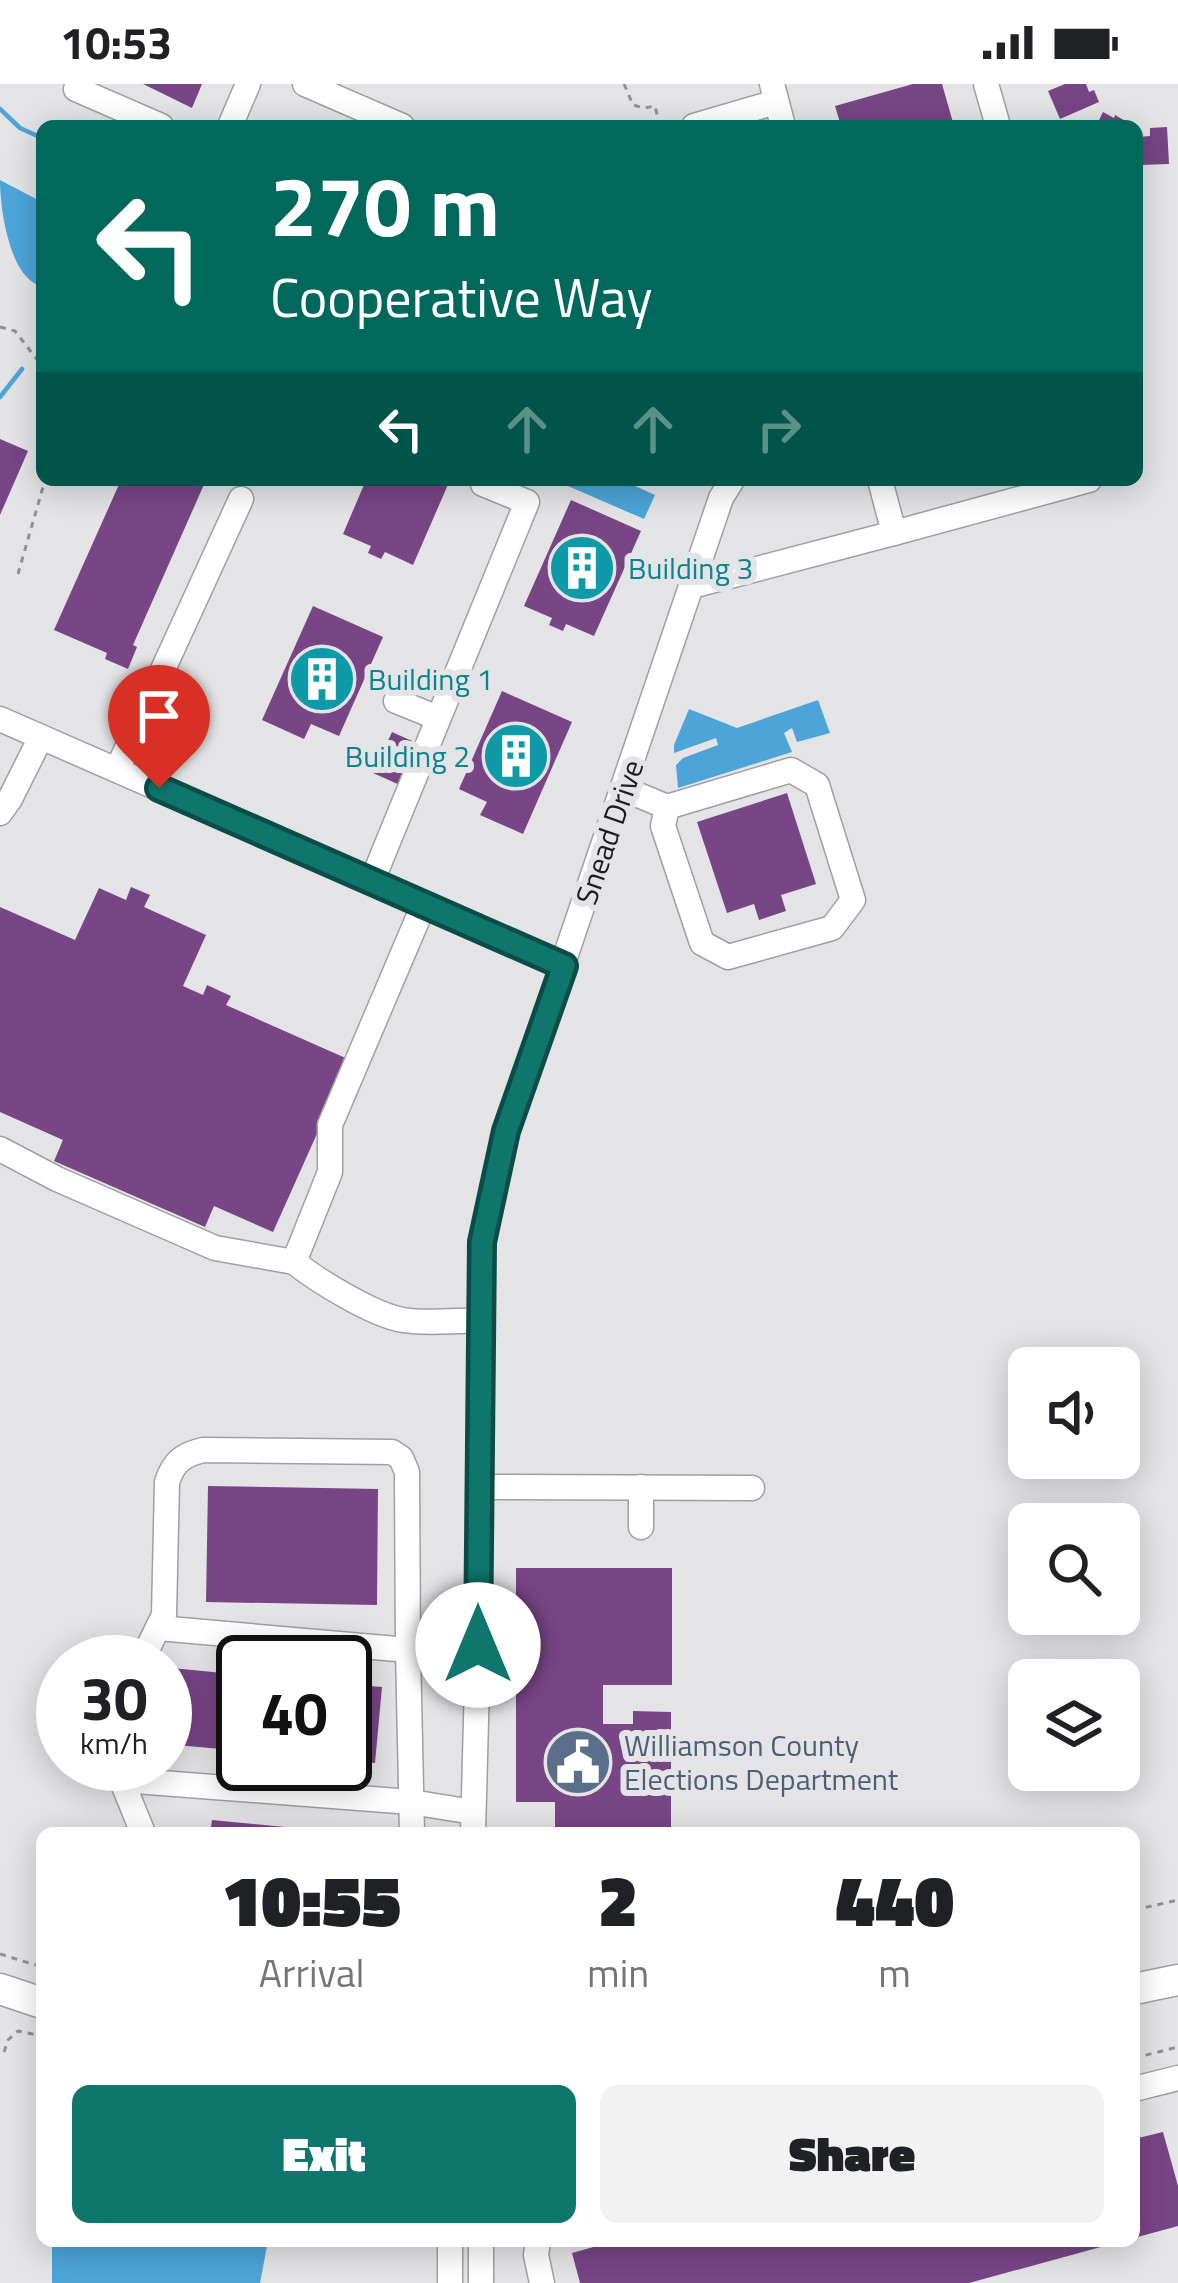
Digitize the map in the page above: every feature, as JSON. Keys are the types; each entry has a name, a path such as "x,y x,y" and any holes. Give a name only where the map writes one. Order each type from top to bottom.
{"main road":[{"path":"1140,1988 1178,1980"},
{"path":"1,1993 36,2002"}],"street":[{"path":"233,120 248,84"},
{"path":"305,84 388,120"},
{"path":"986,84 996,120"},
{"path":"73,86 148,120"},
{"path":"717,120 777,104"},
{"path":"372,881 527,502 488,486"},
{"name":"Snead Drive","path":"473,1822 482,1242 506,1131 728,486"},
{"path":"882,486 894,533"},
{"path":"692,586 1067,486"},
{"path":"117,770 241,499"},
{"path":"396,701 438,718"},
{"path":"0,719 564,966"},
{"path":"0,813 40,737"},
{"path":"624,788 667,807 791,770 817,784 853,901 832,928 728,957 702,943 663,826 667,807"},
{"path":"294,1262 330,1172 330,1125 424,904"},
{"path":"0,1149 215,1248 294,1262 314,1278 401,1320 480,1321"},
{"path":"154,1635 164,1615 167,1482 184,1454 203,1450 392,1452 401,1458 407,1472 412,1827"},
{"path":"479,1487 752,1488"},
{"path":"641,1487 641,1527"},
{"path":"158,1628 408,1650 478,1645"},
{"path":"192,1779 412,1802 473,1822"},
{"path":"126,1791 141,1827"},
{"path":"1140,2088 1178,2078"},
{"path":"450,2247 450,2283"},
{"path":"481,2247 481,2283"},
{"path":"537,2247 542,2283"}],"path":[{"path":"624,84 634,105 655,106 658,120"},
{"path":"0,327 15,331 36,358"},
{"path":"17,574 43,486"},
{"path":"1140,1909 1178,1900"},
{"path":"0,1954 36,1964"},
{"path":"4,2052 18,2031 36,2035"},
{"path":"1140,2056 1178,2047"}],"water":[{"path":"0,180 36,199 36,284 19,266 4,222"},
{"path":"568,486 635,486 655,495 644,519"},
{"path":"818,700 830,733 797,742 792,728 784,733 792,752 678,788 676,765 718,745 716,738 674,753 689,709 737,728"},
{"path":"52,2247 267,2247 260,2283 52,2283"}],"building":[{"path":"143,84 202,84 192,108"},
{"path":"913,84 942,84 952,120 839,120 835,106"},
{"path":"1065,84 1086,84 1099,102 1060,119 1048,91"},
{"path":"1103,112 1124,120 1099,120"},
{"path":"1167,127 1169,164 1143,165 1143,137 1150,136 1150,128"},
{"path":"0,439 28,451 0,515"},
{"path":"118,486 203,486 133,645 137,647 128,669 105,659 107,653 54,630"},
{"path":"363,486 447,486 413,565 385,552 381,559 368,553 371,546 343,534"},
{"name":"Building 3","path":"571,500 641,531 594,636 566,624 563,631 549,625 552,618 524,606"},
{"name":"Building 1","path":"313,606 383,637 339,736 311,724 304,739 262,720"},
{"name":"Building 2","path":"502,691 572,722 523,834 480,815 487,802 459,789"},
{"path":"392,732 421,745 402,786 373,773"},
{"path":"787,793 816,884 781,895 786,911 759,920 754,904 727,913 697,822"},
{"path":"131,887 150,895 144,907 206,935 183,986 203,995 207,985 231,996 226,1005 350,1060 273,1232 214,1206 205,1227 54,1161 63,1140 0,1112 0,907 75,940 99,888 126,900"},
{"path":"208,1486 378,1489 377,1605 206,1602"},
{"path":"516,1568 672,1568 672,1685 603,1685 603,1724 633,1724 633,1711 671,1712 671,1827 555,1827 555,1802 516,1802"},
{"path":"192,1670 216,1672 216,1749 192,1746"},
{"path":"372,1686 382,1687 372,1763"},
{"path":"212,1820 285,1827 211,1827"},
{"path":"1163,2132 1178,2186 1178,2226 1140,2236 1140,2138"},
{"path":"594,2247 1101,2247 969,2283 580,2283 572,2253"}],"waterway":[{"path":"0,109 36,135"},
{"path":"0,397 22,369"}],"place":[{"name":"Building 3","path":"582,568"},
{"name":"Building 1","path":"322,679"},
{"name":"Building 2","path":"516,756"},
{"name":"Williamson County Elections Department","path":"578,1762"}],"route":[{"path":"159,788 564,966 506,1131 482,1242 478,1645"}]}
